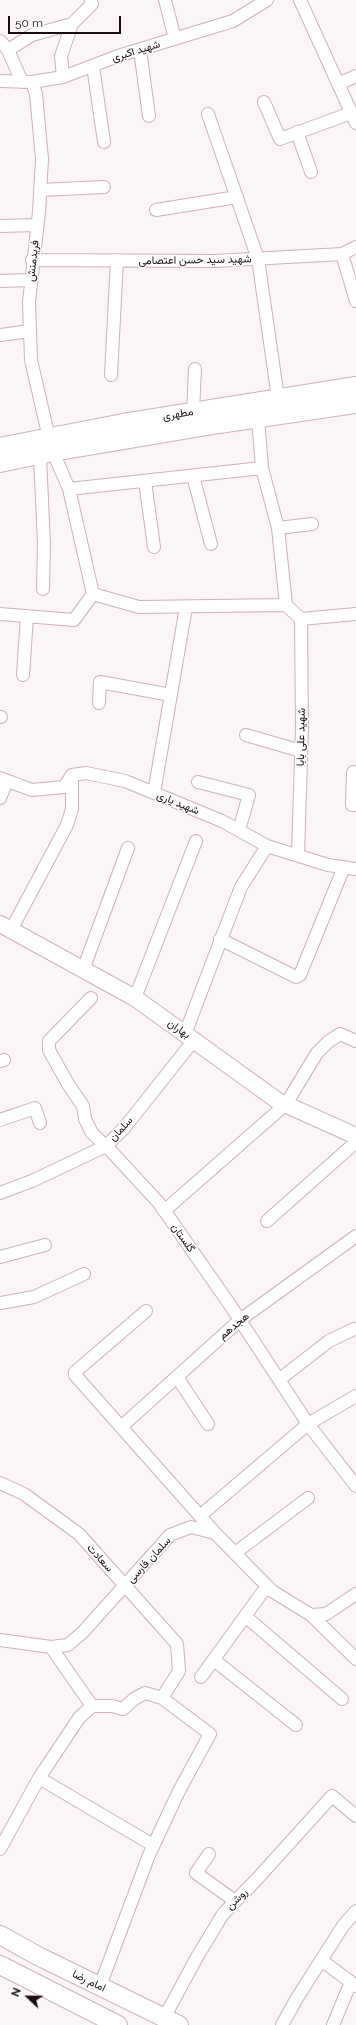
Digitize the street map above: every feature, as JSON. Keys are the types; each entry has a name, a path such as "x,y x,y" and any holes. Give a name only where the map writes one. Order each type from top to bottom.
{"main road":[{"name":"مطهری","path":"0,463 47,449 123,422 356,386"},
{"name":"مطهری","path":"0,448 47,449 356,404"},
{"name":"امام رضا","path":"0,1935 103,1988 172,2021"},
{"path":"0,1966 118,2025"},
{"path":"34,1983 58,1990 95,2007 102,2005 107,2000 103,1988"}],"street":[{"path":"63,77 61,56 72,24 92,4 91,0"},
{"path":"165,0 175,39"},
{"name":"شهید اکبری","path":"0,81 27,82 63,77 118,56 233,21 267,0"},
{"path":"264,102 280,138 297,132 354,118 300,0"},
{"path":"4,45 32,35 72,24"},
{"name":"فریدمنش","path":"4,45 36,94 42,159 37,225 30,280 30,331 31,360 47,449"},
{"path":"140,50 149,116"},
{"path":"93,66 104,142"},
{"path":"338,84 356,76"},
{"path":"208,114 258,259 278,398"},
{"path":"297,132 311,172"},
{"path":"40,190 104,187"},
{"path":"156,210 237,197"},
{"path":"0,226 37,225"},
{"name":"شهید سید حسن اعتصامی","path":"32,260 215,261 342,254 356,247"},
{"path":"342,254 356,300"},
{"path":"110,375 117,260"},
{"path":"0,281 30,280"},
{"path":"0,335 30,331"},
{"path":"193,412 195,369"},
{"path":"258,419 262,468 278,528 286,605 301,619 356,614"},
{"path":"0,614 74,620 93,594 69,489 47,449"},
{"path":"43,588 47,449"},
{"path":"69,489 262,468"},
{"path":"193,476 211,544"},
{"path":"145,481 154,546"},
{"path":"278,528 312,524"},
{"path":"93,594 139,607 286,605"},
{"path":"154,793 186,607"},
{"path":"23,675 27,616"},
{"name":"شهید علی بابا","path":"298,855 301,751 301,619"},
{"path":"99,702 100,682 171,695"},
{"path":"246,735 301,751"},
{"path":"353,772 352,805 356,805"},
{"name":"شهید یاری","path":"72,775 86,773 125,781 222,821 267,846 328,864 350,868"},
{"path":"0,798 3,780 32,790 49,789 64,787 72,775"},
{"path":"5,927 67,825 72,809 72,775"},
{"path":"198,782 249,795 239,830"},
{"path":"135,998 196,841"},
{"name":"سلمان","path":"0,1193 32,1181 106,1146 125,1127 190,1037 220,939 241,887 267,846"},
{"path":"82,970 128,848"},
{"path":"220,939 296,977 300,975 350,868"},
{"name":"بهاران","path":"5,927 135,998 278,1100 356,1136"},
{"name":"گلستان","path":"91,998 49,1041 49,1050 68,1084 83,1106 85,1119 92,1133 106,1146 164,1211 280,1379 308,1424 356,1486"},
{"path":"164,1211 286,1104 317,1053 328,1042 340,1034 356,1041"},
{"path":"0,1120 35,1108 40,1123"},
{"path":"268,1221 356,1142"},
{"name":"هجدهم","path":"122,1427 240,1320 356,1236"},
{"path":"0,1257 45,1245"},
{"path":"0,1303 34,1297 84,1274"},
{"path":"146,1311 75,1372 78,1378 201,1515 215,1533 267,1586 301,1611 310,1615 356,1659"},
{"path":"280,1379 329,1341 354,1329"},
{"path":"177,1377 208,1424"},
{"path":"201,1515 308,1424 356,1396"},
{"name":"سعادت","path":"0,1483 24,1494 79,1534 176,1644 179,1671 162,1698"},
{"path":"235,1553 308,1498"},
{"name":"سلمان فارسی","path":"0,1640 52,1647 68,1645 83,1632 170,1535 191,1527 215,1533"},
{"path":"201,1677 267,1586"},
{"path":"310,1615 326,1614 356,1594"},
{"path":"245,1616 342,1699"},
{"path":"52,1647 92,1706"},
{"path":"214,1660 296,1725"},
{"path":"0,1848 39,1778 79,1718 92,1706 112,1706 123,1709 134,1699 144,1693 162,1698 210,1734 179,1791 153,1845 103,1988"},
{"path":"39,1778 153,1845"},
{"name":"روشن","path":"172,2021 197,1957 223,1914 332,1796 356,1816"},
{"path":"209,1854 196,1873 235,1901"},
{"path":"282,2025 297,1998 343,1926 356,1911"},
{"path":"321,1960 354,1984 333,2025"}]}
